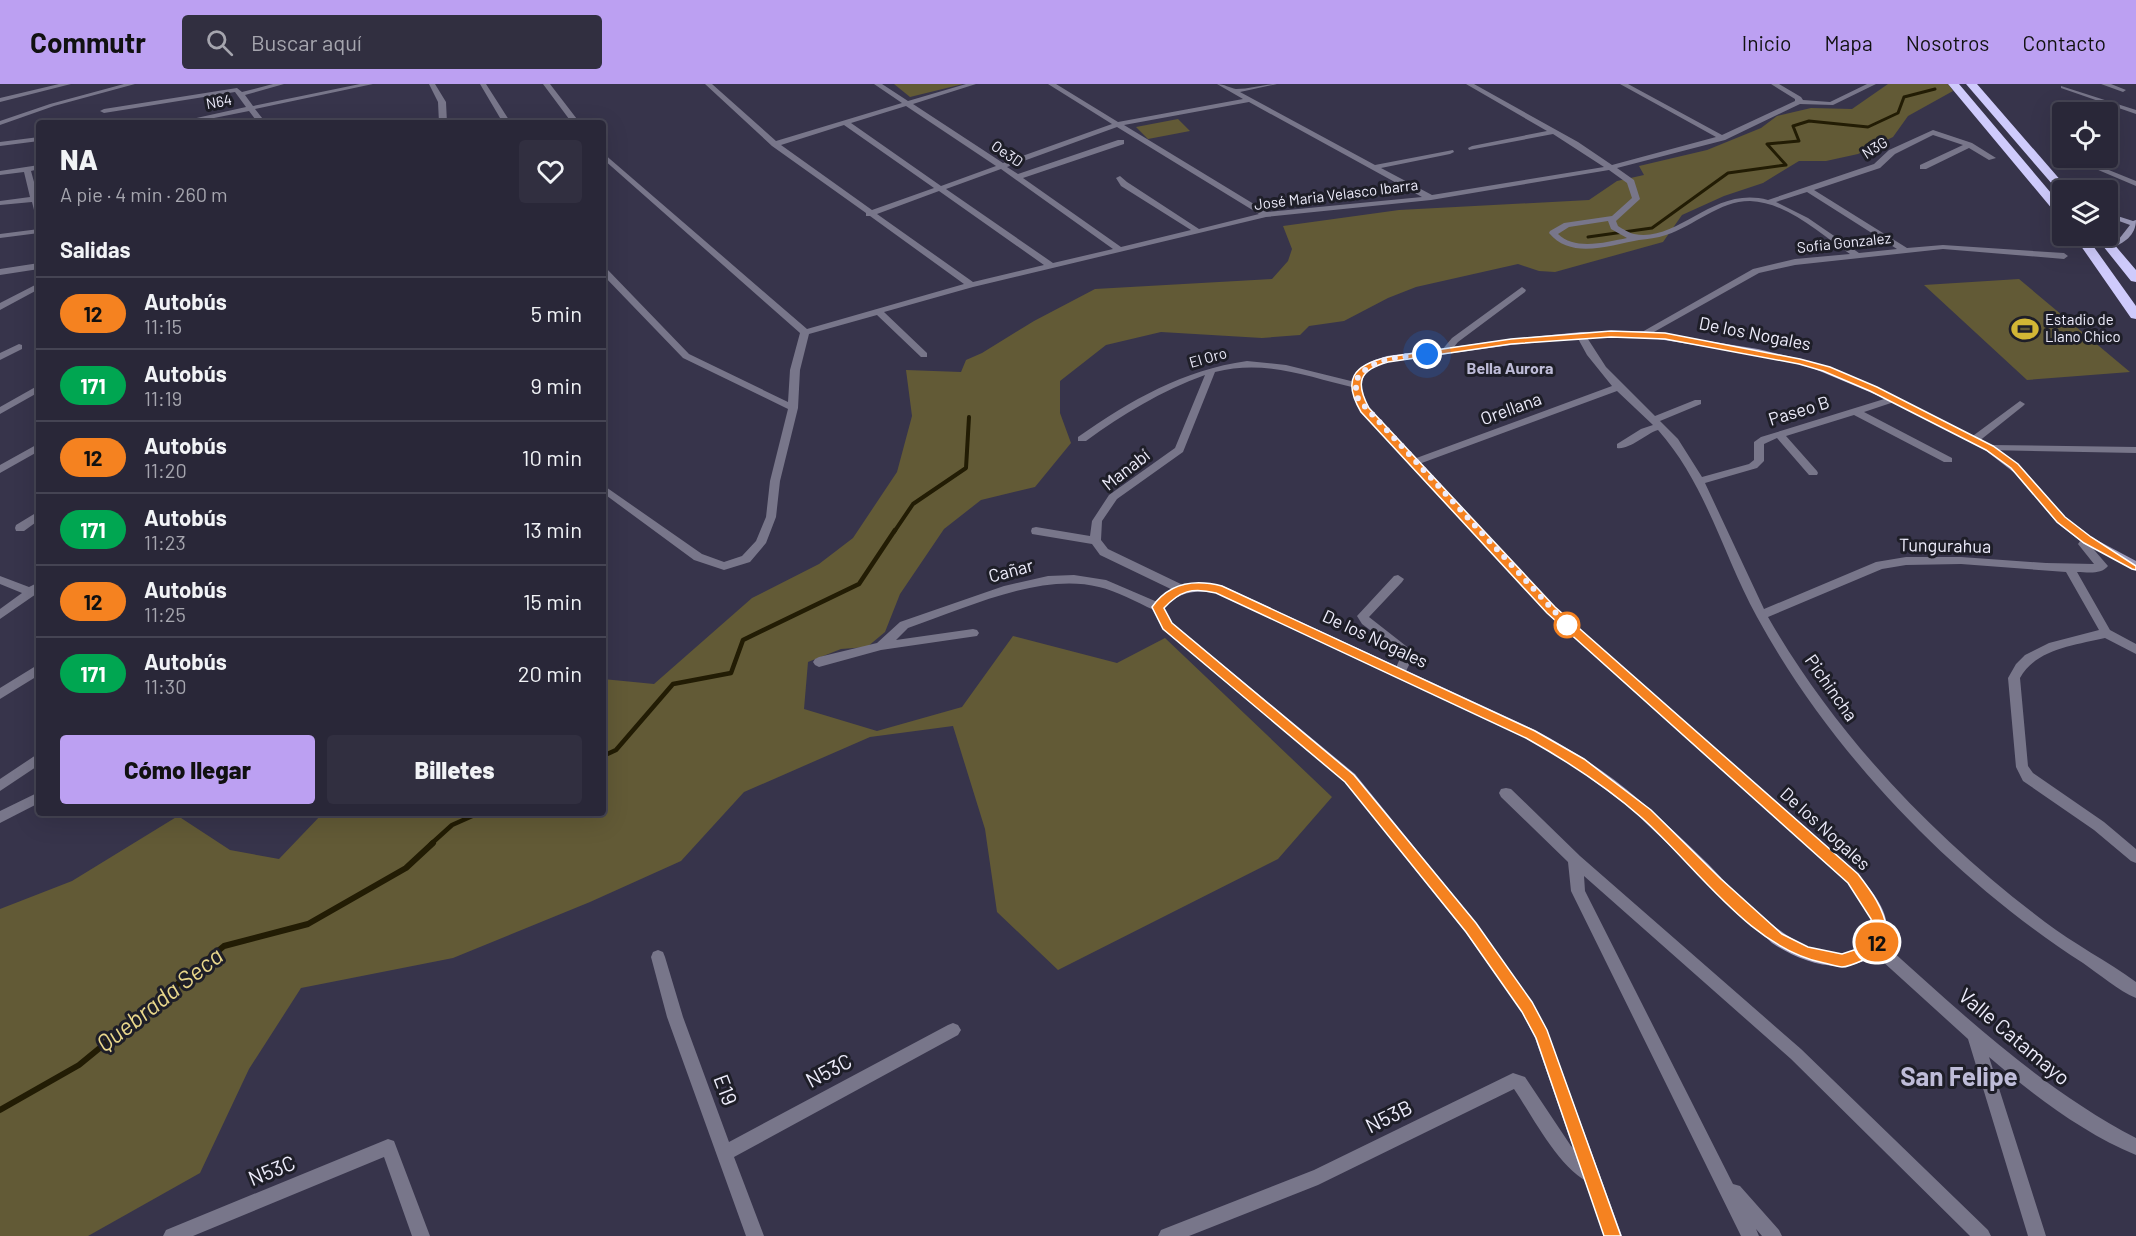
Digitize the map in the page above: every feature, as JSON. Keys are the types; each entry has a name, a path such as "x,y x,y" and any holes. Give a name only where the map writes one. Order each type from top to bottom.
{"highway":[{"path":"1953,84 2052,201"},
{"path":"1971,84 2054,180"},
{"path":"2087,246 2136,315"},
{"path":"2110,246 2136,278"}],"street":[{"path":"0,100 68,84"},
{"path":"0,123 52,105 132,84"},
{"path":"242,94 276,84"},
{"name":"N64","path":"194,120 370,84"},
{"path":"432,84 442,102 443,120"},
{"path":"483,84 505,120"},
{"path":"546,84 574,120"},
{"path":"708,84 775,144 869,214 971,285"},
{"name":"Oe3D","path":"878,84 1018,177 1119,249"},
{"path":"775,144 904,103 973,84"},
{"path":"1051,84 1266,215"},
{"path":"1220,84 1431,198"},
{"path":"1234,91 1274,84"},
{"path":"1469,84 1554,132 1631,182 1636,199 1613,218 1567,225 1553,233 1563,243 1578,246 1677,230 1699,214 1728,201 1746,198 1769,202 1856,254"},
{"path":"1623,84 1722,138"},
{"path":"1774,84 1799,98 1799,102 1831,104 1873,84"},
{"path":"2104,84 2123,90"},
{"path":"2063,87 2136,112"},
{"path":"104,111 232,90 242,94 260,120"},
{"path":"869,214 1119,124 1251,100"},
{"name":"José Maria Velasco Ibarra","path":"805,332 971,285 1266,215 1431,198 1610,168 1722,138 1799,102"},
{"path":"844,122 1050,265"},
{"path":"1472,148 1554,132"},
{"name":"N3G","path":"1769,202 1877,166 1892,153 1933,132 1970,145 1992,158"},
{"path":"0,144 36,139"},
{"path":"1018,177 1121,142"},
{"path":"1923,167 1970,145"},
{"path":"1374,167 1450,152"},
{"path":"606,158 805,332 795,370 793,408 775,481 771,517 761,543 746,559 724,566 698,557 606,490"},
{"path":"0,173 36,168"},
{"path":"2098,168 2136,184"},
{"path":"27,170 36,205"},
{"path":"1120,178 1124,184 1197,231"},
{"path":"1809,190 1904,250"},
{"path":"0,203 34,199"},
{"path":"1613,218 1612,223 1617,230 1633,237 1643,237"},
{"path":"2118,218 2135,223 2122,241 2118,243"},
{"path":"0,236 36,231"},
{"name":"Sofia Gonzalez","path":"1645,334 1756,271 1795,262 1856,254 1943,247 2064,256"},
{"path":"0,272 36,266"},
{"path":"606,273 686,356 793,408"},
{"path":"0,307 36,288"},
{"path":"1446,351 1455,340 1522,290"},
{"path":"878,311 924,355"},
{"name":"De los Nogales","path":"1181,588 1205,586 1233,594 1531,734 1579,763 1646,814 1716,883 1787,945 1806,953 1842,960 1858,956 1875,945 1880,934 1878,918 1869,899 1853,878 1551,610 1365,410 1358,399 1356,386 1360,373 1374,363 1446,351 1581,335 1645,334 1748,350 1807,363 1894,399 1989,448 2014,466 2061,520 2087,540 2136,566"},
{"name":"Pichincha","path":"1581,335 1596,362 1618,387 1657,423 1684,456 1699,481 1761,615 1831,721 1884,783 1946,848 2043,928 2136,991"},
{"path":"0,357 19,347"},
{"name":"El Oro","path":"1082,439 1127,406 1154,392 1211,371 1248,363 1267,365 1356,386"},
{"name":"Manabí","path":"1095,541 1097,521 1113,497 1179,450 1211,371"},
{"name":"Orellana","path":"1415,462 1618,387"},
{"path":"0,411 36,390"},
{"name":"Paseo B","path":"1699,481 1753,466 1759,461 1759,442 1894,399"},
{"path":"1621,446 1657,423 1698,402"},
{"path":"1974,440 2020,404"},
{"path":"1856,411 1948,460"},
{"path":"1779,434 1814,473"},
{"path":"0,470 36,448"},
{"path":"1989,448 2136,450"},
{"path":"20,528 36,517"},
{"path":"1036,531 1095,541 1104,552 1181,588"},
{"name":"Tungurahua","path":"1761,615 1880,565 1897,561 1933,560 2070,570 2100,568 2102,566 2083,544 2087,540"},
{"path":"2070,570 2106,633 2136,650"},
{"name":"Cañar","path":"881,646 904,625 1008,589 1048,580 1080,579 1102,583 1158,607"},
{"path":"1398,579 1363,616 1366,621 1409,653 1400,672"},
{"path":"0,580 35,589"},
{"path":"1181,588 1173,591 1158,607 1167,626 1350,778 1471,928 1527,1007 1542,1035 1613,1236"},
{"path":"0,615 35,589"},
{"path":"819,662 881,646 972,633"},
{"path":"2106,633 2046,650 2023,662 2018,668 2014,678 2022,767 2034,782 2099,826 2136,857"},
{"path":"0,694 36,671"},
{"path":"0,786 36,760"},
{"path":"1506,793 1575,860 1796,1054 1982,1236"},
{"path":"0,817 36,799"},
{"path":"1575,860 1578,891 1750,1236"},
{"name":"Valle Catamayo","path":"1875,945 1973,1032 2067,1108 2136,1147"},
{"name":"E19","path":"658,957 675,1017 726,1152 754,1236"},
{"name":"N53C","path":"726,1152 953,1030"},
{"path":"1973,1032 2037,1236"},
{"name":"N53B","path":"1167,1236 1318,1177 1513,1081 1519,1083 1565,1152 1592,1176"},
{"name":"N53C","path":"172,1236 388,1147 421,1236"},
{"path":"1722,1180 1773,1236"}],"shaded area":[{"path":"894,84 963,84 910,97"},
{"path":"1888,84 1948,84 1953,91 1908,116 1893,137 1858,154 1826,161 1799,161 1763,183 1724,196 1682,215 1663,242 1555,272 1539,271 1518,264 1416,287 1388,298 1344,321 1309,326 1300,335 1262,338 1161,332 1106,345 1060,381 1060,413 1071,443 1035,487 981,500 944,529 900,594 885,632 867,647 841,649 808,662 804,709 877,731 962,707 1013,636 1117,663 1165,638 1332,797 1278,859 1058,970 997,912 985,829 953,726 870,737 744,792 681,861 590,902 453,958 301,988 249,1069 200,1173 88,1236 0,1236 0,909 72,881 178,816 230,850 279,859 320,816 606,816 606,679 654,684 752,598 819,564 853,538 897,472 912,416 906,370 961,372 966,360 1095,289 1272,279 1288,261 1292,249 1283,226 1399,210 1589,200 1617,181 1644,175 1639,166 1707,150 1761,128 1777,116 1811,108 1852,109"},
{"path":"1178,119 1190,131 1148,139 1136,127"},
{"name":"Estadio de Llano Chico","path":"2019,279 2130,372 2027,380 1924,285"}],"waterway":[{"name":"Quebrada Seca","path":"1588,237 1652,228 1728,173 1786,165 1767,144 1799,141 1793,126 1809,121 1868,127 1898,113 1904,97 1935,89"},
{"name":"Quebrada Seca","path":"894,532 913,504 966,468 969,417"},
{"name":"Quebrada Seca","path":"606,755 616,750 673,684 731,673 743,640 859,584 895,530"},
{"name":"Quebrada Seca","path":"431,844 452,825 472,816"},
{"name":"Quebrada Seca","path":"0,1110 79,1065 224,946 308,924 406,868 433,843"}],"bus line":[{"name":"12","path":"1613,1236 1542,1035 1527,1007 1471,928 1350,778 1167,626 1158,607 1173,591 1192,586 1205,586 1233,594 1531,734 1556,747 1646,814 1716,883 1778,939 1806,953 1842,960 1864,953 1875,945 1880,934 1878,918 1869,899 1853,878 1551,610 1365,410 1356,393 1355,382 1360,373 1381,360 1511,342 1611,334 1665,336 1758,352 1800,362 1826,369 1873,389 1989,448 2014,466 2061,520 2087,540 2136,566"}],"place":[{"name":"Estadio de Llano Chico","path":"2025,329"}],"district":[{"name":"Bella Aurora","path":"1510,368"},
{"name":"San Felipe","path":"1959,1077"}],"route":[{"path":"1427,354 1381,360 1364,369 1355,382 1358,399 1365,410 1567,625"}]}
